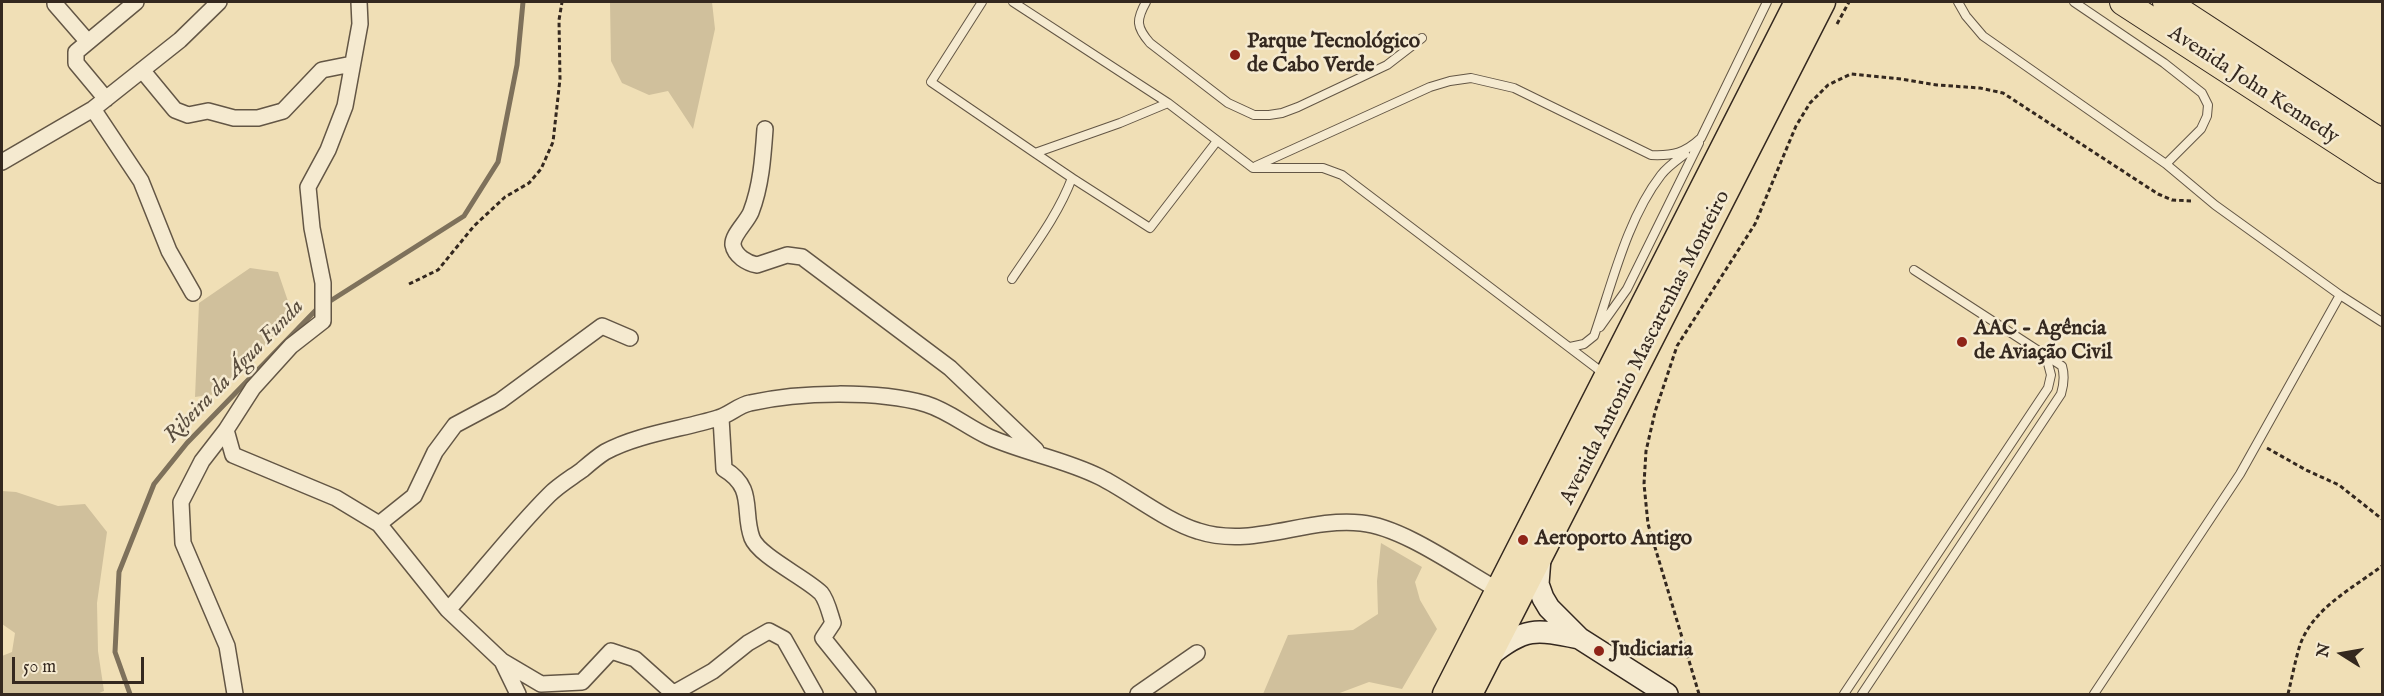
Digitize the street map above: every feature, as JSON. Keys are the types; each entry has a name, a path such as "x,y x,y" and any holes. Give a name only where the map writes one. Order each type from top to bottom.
{"highway":[{"name":"Avenida John Kennedy","path":"2123,2 2382,170"},
{"name":"Avenida John Kennedy","path":"2166,2 2382,142"}],"main road":[{"name":"Avenida Antonio Mascarenhas Monteiro","path":"1445,694 1797,2"},
{"name":"Avenida Antonio Mascarenhas Monteiro","path":"1470,694 1823,2"},
{"path":"1541,556 1538,584 1543,598 1579,638 1668,694"},
{"path":"1489,656 1507,642 1527,633 1541,631 1579,638"}],"street":[{"path":"106,99 76,63 76,52 136,2"},
{"path":"2,162 93,109 180,40 219,2"},
{"path":"235,694 227,646 183,543 181,502 202,462 253,388 291,346 323,321 323,283 312,228 308,187 328,150 345,106 360,24 359,2"},
{"path":"55,4 88,42"},
{"path":"142,70 175,110 188,115 208,111 234,118 258,118 283,111 322,70 351,64"},
{"path":"93,109 141,181 170,251 193,293"},
{"path":"765,129 762,171 753,206 748,220 733,241 734,248 742,259 749,264 757,265 788,255 802,257 950,368 1038,452"},
{"path":"379,524 414,496 435,452 455,425 500,401 602,326 630,338"},
{"path":"448,610 551,493 606,452 661,432 721,418 746,404 790,397 824,395 892,398 926,404 955,417 988,437 1038,452 1099,476 1194,530 1216,536 1238,537 1344,522 1378,526 1398,532 1498,590"},
{"path":"721,418 724,469 738,477 748,503 753,540 770,556 822,594 833,623 823,638 868,694"},
{"path":"226,430 233,455 336,498 379,524 448,610 502,661 541,684 582,682 611,651 635,659 674,694 713,671 748,643 770,631 784,639 815,694"},
{"path":"1138,694 1197,653"},
{"path":"502,661 518,694"}],"lane":[{"path":"982,2 931,82 1150,228 1216,141"},
{"path":"1014,2 1168,103 1253,168 1323,168 1342,175 1608,376"},
{"path":"1146,2 1138,16 1139,24 1150,43 1228,104 1254,115 1282,113 1298,107 1387,65 1422,38"},
{"path":"1570,347 1584,344 1594,336 1627,289 1767,2"},
{"path":"1958,2 1966,16 1983,36 2166,164 2211,202 2340,295 2382,322"},
{"path":"2074,2 2164,63 2202,93 2208,105 2207,116 2201,129 2166,164"},
{"path":"1253,168 1431,87 1471,78 1514,88 1651,155 1671,156 1688,151"},
{"path":"1035,153 1120,123 1168,103"},
{"path":"1594,336 1621,257 1645,200 1662,173 1701,138"},
{"path":"1012,279 1052,221 1064,200 1072,178"},
{"path":"1862,694 2061,394 2065,374 2062,366 2045,354 1914,270"},
{"path":"2094,694 2240,474 2340,295"},
{"path":"1844,694 2048,388 2051,375 2045,354"}],"path":[{"path":"409,284 438,270 474,226 505,197 529,183 542,169 553,142 560,80 562,2"},
{"path":"1699,694 1648,524 1644,484 1646,451 1655,412 1677,346 1755,224 1796,126 1810,103 1828,85 1851,74 1980,88 2003,93 2158,194 2172,200 2211,202"},
{"path":"2258,442 2306,470 2339,485 2382,519"},
{"path":"2288,694 2300,644 2312,623 2349,590 2382,566"}],"shaded area":[{"path":"610,2 712,2 715,29 693,129 668,91 649,95 622,83 611,61"},
{"path":"250,268 278,272 291,310 273,337 216,394 195,397 199,303"},
{"path":"2,491 16,492 58,506 85,504 107,532 97,603 98,651 104,691 97,694 2,694 2,656 12,652 15,633 2,624"},
{"path":"1381,543 1422,567 1415,582 1420,600 1437,629 1402,689 1369,682 1337,694 1263,694 1288,635 1353,630 1378,614 1377,581"}],"waterway":[{"name":"Ribeira da Água Funda","path":"130,694 115,652 119,572 154,484 187,443 316,310 464,216 498,162 517,65 523,2"}],"place":[{"name":"Parque Tecnológico de Cabo Verde","path":"1235,55"},
{"name":"AAC - Agência de Aviação Civil","path":"1962,342"},
{"name":"Aeroporto Antigo","path":"1523,540"},
{"name":"Judiciaria","path":"1599,651"}]}
